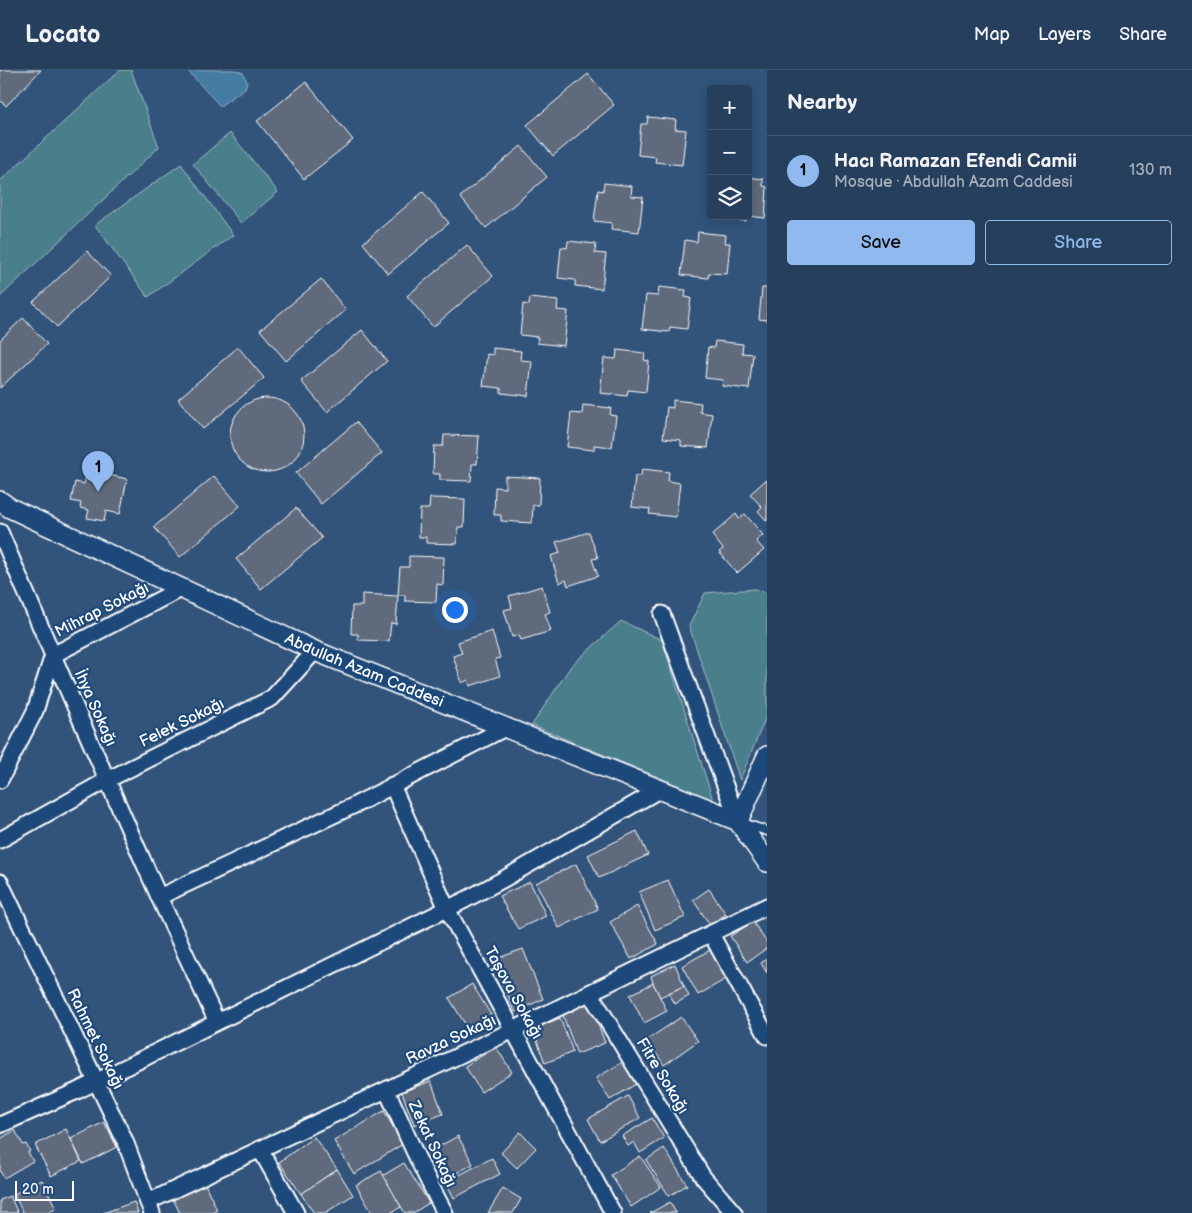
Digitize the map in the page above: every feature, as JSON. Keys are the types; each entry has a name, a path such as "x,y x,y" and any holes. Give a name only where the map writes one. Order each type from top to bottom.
{"street":[{"name":"Abdullah Azam Caddesi","path":"0,501 10,508 315,650 738,821"},
{"name":"İhya Sokağı","path":"0,532 107,780 216,1022"},
{"name":"Mihrap Sokağı","path":"0,780 35,711 53,655 182,588"},
{"path":"662,614 738,821 767,862"},
{"name":"Felek Sokağı","path":"0,840 107,780 272,698 315,650"},
{"path":"159,897 355,805 506,728"},
{"path":"738,821 767,756"},
{"name":"Taşova Sokağı","path":"392,785 447,909 614,1213"},
{"path":"0,1125 95,1082 447,909 502,880 658,790"},
{"name":"Rahmet Sokağı","path":"0,882 125,1141 150,1208"},
{"name":"Ravza Sokağı","path":"150,1208 260,1150 590,993 767,906"},
{"path":"711,934 767,1036"},
{"name":"Fitre Sokağı","path":"590,993 703,1177 734,1213"},
{"name":"Zekat Sokağı","path":"386,1090 446,1213"},
{"path":"260,1150 296,1213"}],"lane":[{"path":"738,821 767,831"}],"green space":[{"path":"120,70 131,70 159,147 0,297 0,181"},
{"path":"230,133 278,192 241,223 193,164"},
{"path":"181,164 233,235 148,297 95,225"},
{"path":"755,589 767,593 767,714 740,780 689,626 705,593"},
{"path":"621,621 662,640 713,800 532,725 571,666"}],"water":[{"path":"187,70 235,70 243,73 247,82 245,88 220,106"}],"building":[{"path":"0,70 41,70 6,106 0,100"},
{"path":"588,74 614,105 553,156 527,125"},
{"path":"306,82 353,140 304,179 257,121"},
{"path":"648,117 676,120 675,129 686,130 682,165 655,162 656,157 638,155 641,124 647,124"},
{"path":"521,146 547,177 486,228 460,197"},
{"path":"752,178 763,179 763,186 767,187 765,218 752,216"},
{"path":"604,183 632,186 631,196 643,197 639,232 611,229 612,223 594,221 598,190 603,191"},
{"path":"423,192 449,223 388,274 363,243"},
{"path":"698,232 726,235 725,243 730,243 727,274 709,273 708,278 681,275 685,240 697,242"},
{"path":"568,241 596,244 595,253 606,254 602,289 575,286 575,280 558,278 561,247 567,248"},
{"path":"467,245 493,276 433,327 407,296"},
{"path":"87,251 111,276 57,327 33,302"},
{"path":"321,279 346,310 286,361 260,330"},
{"path":"659,287 686,290 685,297 691,298 687,329 670,327 669,332 642,329 646,295 658,296"},
{"path":"762,288 767,288 767,320 759,319"},
{"path":"530,298 558,301 557,310 568,311 564,346 537,343 538,337 520,335 523,304 529,305"},
{"path":"23,318 47,344 0,388 0,340"},
{"path":"362,330 387,361 327,412 301,381"},
{"path":"715,341 743,344 742,353 753,354 749,389 722,386 723,380 705,378 708,347 714,348"},
{"path":"238,347 264,378 203,429 178,399"},
{"path":"493,348 521,351 520,360 532,361 528,396 501,393 501,388 483,386 487,354 493,355"},
{"path":"617,350 645,353 644,360 649,361 646,392 628,390 627,396 600,393 604,358 616,359"},
{"path":"267,398 281,401 293,409 301,421 304,435 301,449 293,461 281,469 267,472 253,469 241,461 233,449 230,435 233,421 241,409 253,401"},
{"path":"673,400 701,403 700,412 712,414 708,448 681,446 681,440 663,438 667,407 673,408"},
{"path":"583,405 611,408 610,415 616,416 612,447 594,445 594,450 567,447 571,413 582,414"},
{"path":"356,422 382,453 321,504 296,473"},
{"path":"444,435 479,436 477,464 472,464 471,481 440,480 440,474 433,474 434,446 443,446"},
{"path":"642,469 669,472 668,481 680,483 676,517 649,514 650,509 632,507 635,476 641,476"},
{"path":"96,472 127,479 120,514 106,511 104,521 87,518 89,510 80,508 81,503 71,501 75,482 84,484 86,477 94,479"},
{"path":"214,476 240,506 180,557 154,527"},
{"path":"505,476 540,478 539,505 533,505 532,523 501,521 501,515 494,515 495,487 505,488"},
{"path":"767,479 767,521 758,511 762,507 750,494"},
{"path":"430,498 465,499 464,527 458,527 457,544 426,543 426,537 419,537 420,509 429,509"},
{"path":"296,508 322,538 261,589 236,559"},
{"path":"736,514 739,519 745,514 763,535 756,541 764,550 737,573 719,552 723,549 712,535"},
{"path":"589,532 598,558 592,559 598,576 568,586 566,580 559,583 551,556 560,553 556,542"},
{"path":"409,556 444,557 443,585 437,584 436,602 405,601 405,595 398,595 400,567 409,567"},
{"path":"542,586 550,612 545,614 551,631 521,640 519,635 512,637 504,610 512,608 509,596"},
{"path":"362,594 398,596 396,624 391,623 389,641 358,640 358,634 351,634 352,606 362,606"},
{"path":"492,631 500,658 495,659 500,676 470,686 468,680 462,683 453,656 462,653 458,642"},
{"path":"637,831 648,855 599,878 588,855"},
{"path":"576,864 598,909 559,928 536,883"},
{"path":"668,880 685,917 655,930 639,892"},
{"path":"530,882 546,916 518,929 499,896"},
{"path":"709,889 726,914 710,925 693,900"},
{"path":"637,906 658,944 631,959 610,922"},
{"path":"753,922 767,943 767,948 747,962 730,936"},
{"path":"523,949 543,999 515,1012 493,960"},
{"path":"710,950 726,979 698,995 682,966"},
{"path":"767,959 767,973 761,963"},
{"path":"675,964 684,986 660,997 651,976"},
{"path":"653,983 667,1011 644,1023 630,995"},
{"path":"472,984 493,1018 470,1032 449,998"},
{"path":"684,986 689,996 675,1004 669,993"},
{"path":"590,1003 605,1043 577,1054 562,1013"},
{"path":"681,1017 698,1041 664,1065 647,1040"},
{"path":"560,1018 573,1052 545,1063 533,1029"},
{"path":"496,1047 512,1072 481,1092 465,1066"},
{"path":"623,1062 636,1084 610,1100 596,1078"},
{"path":"431,1081 443,1114 414,1125 402,1092"},
{"path":"628,1096 640,1118 600,1141 588,1119"},
{"path":"384,1111 403,1144 354,1174 334,1141"},
{"path":"652,1118 664,1138 640,1153 634,1142 628,1146 622,1136"},
{"path":"104,1122 117,1147 83,1164 71,1139"},
{"path":"66,1129 81,1161 51,1176 35,1145"},
{"path":"15,1130 23,1145 26,1144 33,1161 4,1178 0,1171 0,1139"},
{"path":"520,1132 536,1148 517,1168 501,1153"},
{"path":"458,1136 473,1164 444,1180 429,1152"},
{"path":"314,1137 337,1169 301,1194 279,1162"},
{"path":"664,1148 687,1185 669,1196 646,1160"},
{"path":"640,1156 661,1187 631,1207 611,1175"},
{"path":"492,1158 500,1174 454,1198 446,1182"},
{"path":"404,1163 429,1203 413,1213 405,1213 382,1176"},
{"path":"337,1169 353,1195 325,1213 314,1213 301,1194"},
{"path":"381,1171 401,1207 390,1213 372,1213 356,1185"},
{"path":"42,1180 56,1208 45,1213 23,1213 14,1194"},
{"path":"205,1184 217,1210 211,1213 180,1213 173,1199"},
{"path":"503,1188 521,1199 513,1213 488,1213"},
{"path":"10,1196 18,1213 0,1213 0,1200"},
{"path":"134,1202 138,1213 103,1213"},
{"path":"670,1202 676,1213 650,1213"}],"place":[{"name":"Hacı Ramazan Efendi Camii","path":"98,492"}]}
